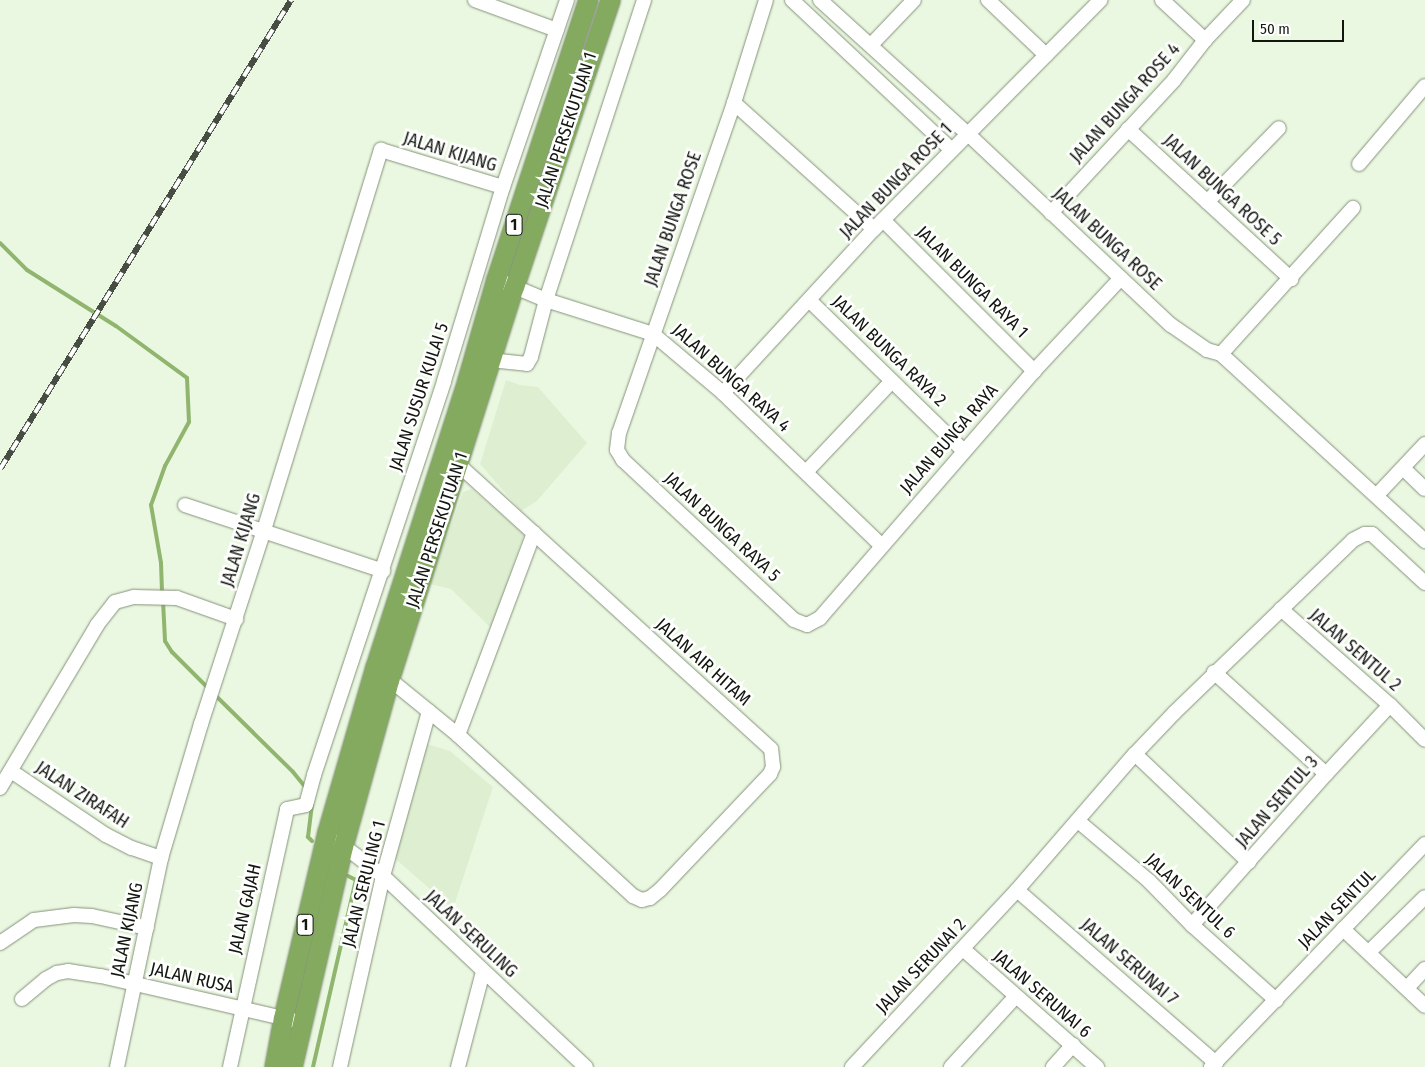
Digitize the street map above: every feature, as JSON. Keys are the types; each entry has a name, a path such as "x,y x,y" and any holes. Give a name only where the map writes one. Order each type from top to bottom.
{"highway":[{"name":"JALAN PERSEKUTUAN 1","path":"292,1067 292,1020 327,832 375,667 467,380 496,279 588,0"},
{"name":"JALAN PERSEKUTUAN 1","path":"274,1067 292,1020 389,680 490,360 610,0"}],"street":[{"path":"475,0 557,30"},
{"name":"JALAN SUSUR KULAI 5","path":"306,805 314,775 383,571 503,187 567,0"},
{"path":"490,360 527,364 644,0"},
{"name":"JALAN BUNGA ROSE","path":"617,450 619,433 734,103 766,0"},
{"path":"792,0 952,150"},
{"name":"JALAN BUNGA ROSE","path":"820,0 968,134 1171,325 1207,350 1221,354 1377,494"},
{"path":"870,45 914,0"},
{"path":"988,0 1046,56"},
{"name":"JALAN BUNGA ROSE 1","path":"724,393 878,224 1101,0"},
{"path":"1162,0 1205,40"},
{"name":"JALAN BUNGA ROSE 4","path":"1051,212 1174,80 1205,40 1243,0"},
{"path":"1359,164 1425,86"},
{"name":"JALAN BUNGA RAYA 1","path":"734,103 878,224 1034,371"},
{"path":"1207,202 1279,128"},
{"name":"JALAN BUNGA ROSE 5","path":"1128,129 1291,279"},
{"name":"JALAN KIJANG","path":"117,1067 161,858 201,724 264,530 381,150 503,187"},
{"path":"1221,354 1291,279 1353,208"},
{"name":"JALAN BUNGA RAYA","path":"807,625 820,618 881,545 1034,371 1121,278"},
{"name":"JALAN BUNGA RAYA 4","path":"496,279 546,300 653,334 724,393 881,545"},
{"name":"JALAN BUNGA RAYA 2","path":"809,300 964,451"},
{"path":"806,472 892,381"},
{"path":"1425,444 1377,494 1425,541"},
{"name":"JALAN BUNGA RAYA 5","path":"617,450 623,460 794,620 807,625"},
{"name":"JALAN AIR HITAM","path":"443,452 458,463 771,749 773,757 770,774 660,890 650,898 642,900 627,891 458,735"},
{"path":"1403,468 1425,488"},
{"path":"185,505 383,571"},
{"path":"375,667 458,735 534,533"},
{"name":"JALAN SERUNAI 2","path":"852,1067 1018,890 1135,754 1214,672 1353,540 1365,534 1372,534 1381,540 1425,583"},
{"path":"0,788 12,771 97,625 115,602 134,597 177,598 236,619"},
{"name":"JALAN SENTUL 2","path":"1281,610 1390,705 1425,740"},
{"path":"1214,672 1326,774"},
{"name":"JALAN SENTUL 3","path":"1192,925 1390,705"},
{"name":"JALAN SERULING 1","path":"340,1067 383,876 429,711"},
{"path":"1135,754 1249,862"},
{"name":"JALAN ZIRAFAH","path":"12,771 106,835 132,848 161,858"},
{"name":"JALAN GAJAH","path":"230,1067 287,809 306,805"},
{"name":"JALAN SENTUL 6","path":"1078,820 1149,881 1192,925 1276,1000"},
{"name":"JALAN SERULING","path":"327,832 383,876 586,1067"},
{"name":"JALAN SENTUL","path":"1214,1065 1425,844"},
{"name":"JALAN SERUNAI 7","path":"1018,890 1214,1065"},
{"path":"1369,952 1425,897"},
{"path":"0,943 34,920 74,914 147,928"},
{"path":"1343,930 1369,952 1425,1006"},
{"name":"JALAN SERUNAI 6","path":"963,949 1097,1067"},
{"path":"1407,988 1425,969"},
{"name":"JALAN RUSA","path":"22,999 57,973 68,971 136,984 292,1020"},
{"path":"458,1067 483,972"},
{"path":"951,1067 1016,996"},
{"path":"1053,1067 1073,1045"}],"shaded area":[{"path":"506,380 520,385 538,387 587,443 537,501 521,511 480,464"},
{"path":"472,489 524,534 491,628 451,589 430,584 463,492"},
{"path":"427,744 450,751 493,787 453,909 392,856"}],"waterway":[{"path":"0,243 27,270 116,326 187,378 189,422 165,466 151,505 161,563 162,594"},
{"path":"163,601 165,641 172,652 209,689"},
{"path":"214,694 293,772 307,789"},
{"path":"312,805 308,837 312,841"},
{"path":"313,1067 356,880 348,876"}],"railway":[{"path":"0,469 291,0"}]}
